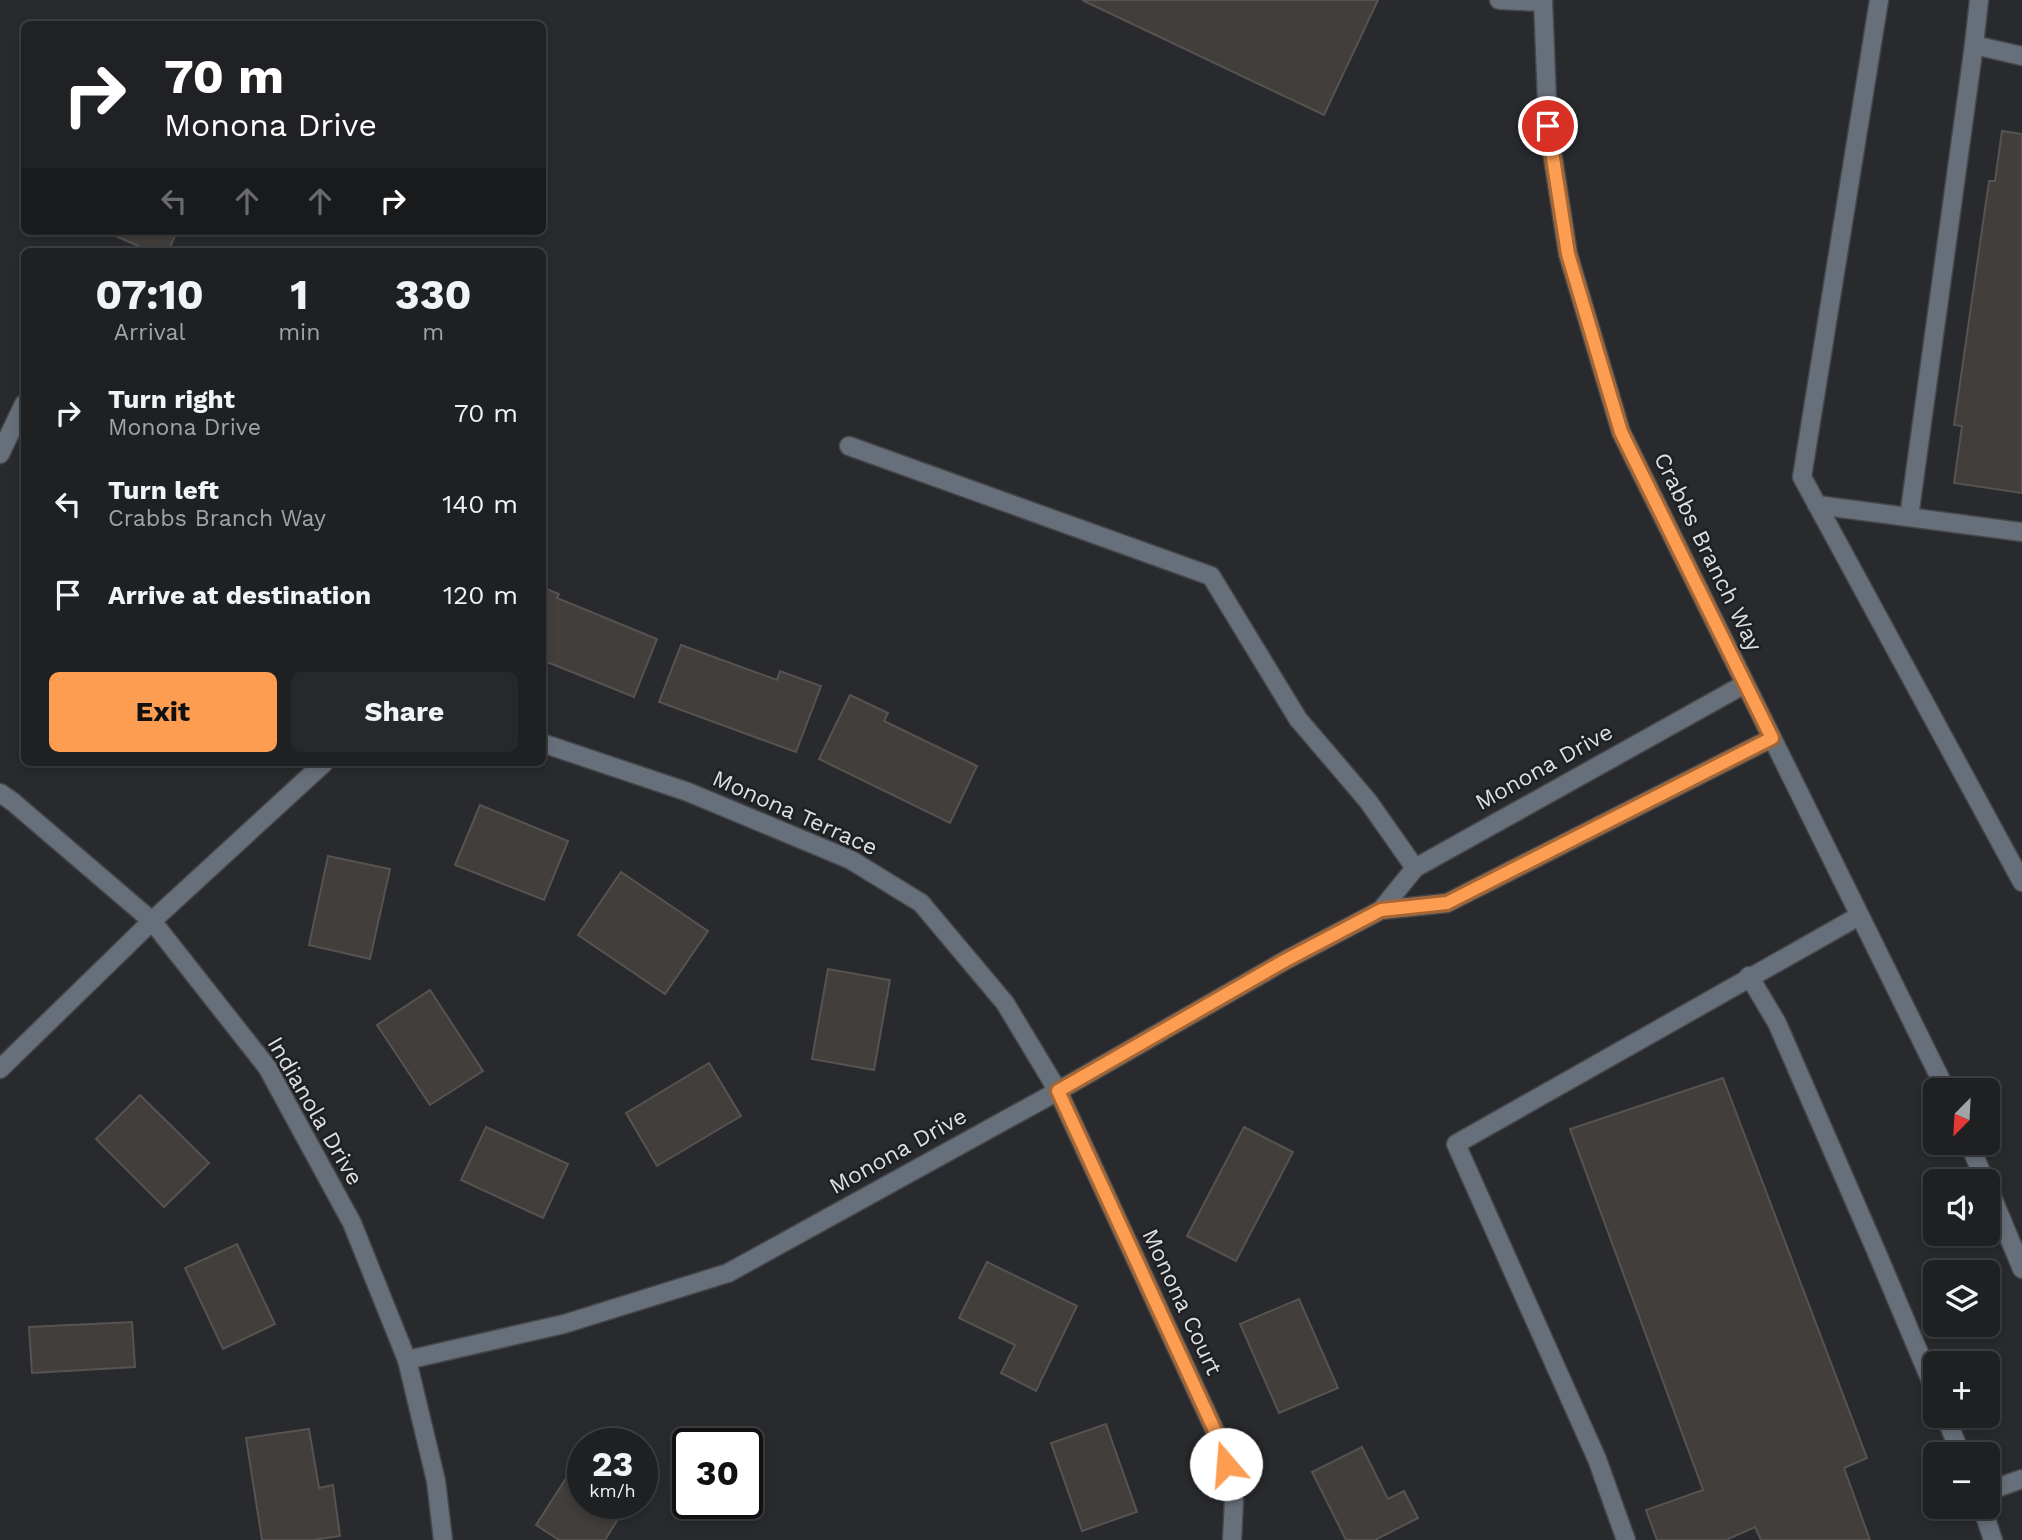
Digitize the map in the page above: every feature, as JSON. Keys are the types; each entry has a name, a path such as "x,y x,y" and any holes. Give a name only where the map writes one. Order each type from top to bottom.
{"street":[{"path":"1499,0 1543,1"},
{"path":"1879,0 1802,477 2022,882"},
{"path":"1909,517 1979,0"},
{"name":"Crabbs Branch Way","path":"1543,1 1548,126 1568,254 1621,432 1940,1078"},
{"path":"1974,45 2022,56"},
{"path":"0,454 21,410"},
{"path":"849,446 1211,576 1298,719 1368,801 1415,868"},
{"path":"1817,505 2022,532"},
{"name":"Monona Drive","path":"1381,910 1415,868 1745,684"},
{"name":"Monona Drive","path":"407,1360 564,1324 728,1273 1058,1091 1286,960 1381,910 1447,903 1772,738"},
{"name":"Monona Terrace","path":"546,744 688,792 851,860 921,903 1005,1003 1058,1091"},
{"path":"0,1069 152,921 321,766"},
{"name":"Indianola Drive","path":"0,793 152,921 267,1068 352,1223 407,1360 436,1481 443,1540"},
{"path":"1626,1540 1597,1459 1456,1144 1859,916"},
{"path":"1749,976 1777,1023 1923,1362"},
{"name":"Monona Court","path":"1058,1091 1222,1446 1234,1501 1232,1540"},
{"path":"2000,1216 2022,1269"},
{"path":"2000,1487 2022,1479"},
{"path":"1986,1519 1993,1540"}],"building":[{"path":"1082,0 1378,0 1324,115"},
{"path":"2002,131 2022,134 2022,493 1954,483 1962,426 1954,425 1989,181 1995,181"},
{"path":"113,235 175,235 170,248 143,248"},
{"path":"546,589 559,594 557,598 657,639 634,697 546,662"},
{"path":"681,645 777,680 780,671 821,686 796,752 659,702"},
{"path":"850,695 888,713 884,721 977,766 950,823 819,759"},
{"path":"480,805 568,841 544,900 455,865"},
{"path":"328,856 390,869 370,959 309,945"},
{"path":"621,872 708,931 665,994 578,935"},
{"path":"828,969 890,980 874,1070 812,1059"},
{"path":"430,990 483,1071 430,1105 377,1025"},
{"path":"709,1063 741,1116 657,1166 626,1113"},
{"path":"1723,1078 1867,1458 1844,1468 1870,1540 1761,1540 1755,1527 1726,1540 1657,1540 1646,1510 1703,1490 1570,1129"},
{"path":"140,1095 209,1163 164,1207 96,1139"},
{"path":"486,1127 568,1164 543,1218 461,1180"},
{"path":"1244,1127 1293,1152 1236,1261 1187,1236"},
{"path":"237,1244 275,1324 223,1349 185,1268"},
{"path":"987,1262 1077,1306 1036,1391 1001,1373 1015,1345 959,1318"},
{"path":"1299,1299 1338,1388 1279,1413 1240,1324"},
{"path":"132,1322 135,1367 32,1373 29,1327"},
{"path":"1106,1424 1137,1512 1082,1531 1051,1443"},
{"path":"309,1429 319,1488 333,1485 340,1536 313,1540 262,1540 246,1438"},
{"path":"1362,1447 1388,1499 1404,1491 1418,1518 1375,1540 1346,1540 1312,1472"},
{"path":"567,1477 567,1519 618,1519 605,1540 559,1540 536,1525"}],"route":[{"path":"1226,1464 1222,1446 1058,1091 1286,960 1381,910 1447,903 1772,738 1621,432 1568,254 1548,126"}]}
